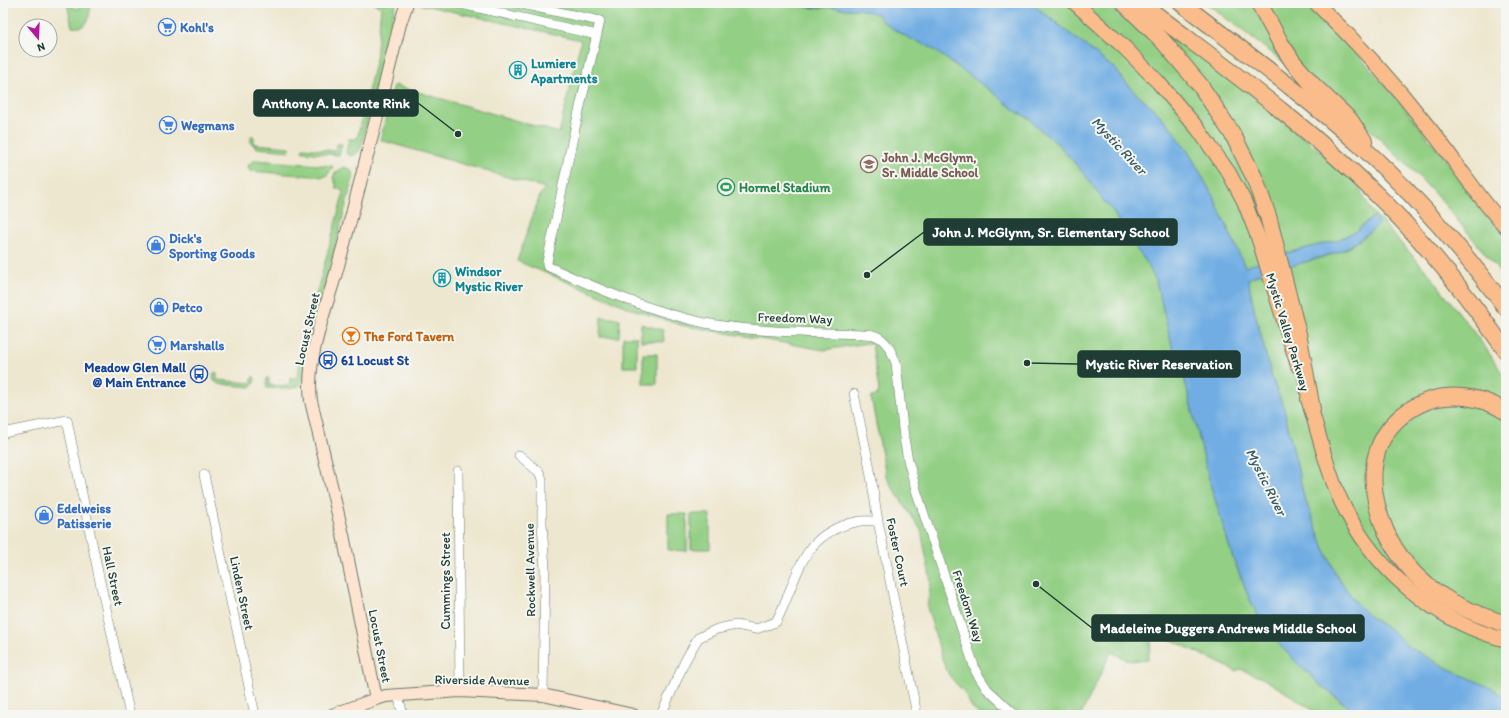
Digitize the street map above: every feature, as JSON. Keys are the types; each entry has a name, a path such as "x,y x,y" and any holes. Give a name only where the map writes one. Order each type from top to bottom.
{"highway":[{"path":"1124,3 1162,40 1200,85 1232,135 1254,177 1268,216 1299,338 1312,409"},
{"path":"1141,3 1291,118 1326,147 1371,188 1438,260 1472,303 1506,351"},
{"path":"1181,3 1315,106 1379,163 1407,190 1450,236 1506,308"},
{"path":"1259,3 1280,42 1293,62 1313,85 1350,120 1379,163"},
{"path":"1506,412 1489,403 1463,397 1438,398 1415,406 1403,414 1387,432 1380,443 1373,472 1376,502 1381,519 1396,550 1406,565 1430,588 1446,599 1473,612 1506,624"}],"main road":[{"name":"Mystic Valley Parkway","path":"1075,3 1126,48 1158,82 1198,129 1229,173 1244,201 1258,237 1330,470 1341,500 1360,533 1383,564 1407,588 1434,607 1477,630 1506,640"},
{"path":"1316,3 1369,57 1410,104 1439,140 1475,190 1506,227"}],"street":[{"name":"Locust Street","path":"402,16 403,3"},
{"name":"Locust Street","path":"376,699 344,540 311,401 310,384 312,360 316,343 340,261 402,16 407,3"},
{"path":"457,3 597,35"},
{"name":"Freedom Way","path":"517,3 600,21 574,135 547,266 645,306 706,323 761,330 863,334 876,336 885,343 892,353 896,363 904,438 916,490 976,672 987,689 1014,715"},
{"name":"Foster Court","path":"854,394 869,464 878,520 917,715"},
{"name":"Hall Street","path":"3,433 67,420 99,577 130,715"},
{"name":"Rockwell Avenue","path":"519,455 539,472 542,480 542,523 545,570 543,695"},
{"name":"Cummings Street","path":"458,471 460,691"},
{"name":"Linden Street","path":"204,475 255,715"},
{"path":"661,715 685,661 698,638 717,629 736,625 756,630 776,622 783,609 792,582 809,550 821,536 839,526 858,521 878,520"},
{"name":"Riverside Avenue","path":"332,715 376,699 398,695 460,691 543,695 633,715"},
{"path":"398,695 403,715"}],"green space":[{"path":"67,3 73,3 72,7 78,9 80,3 87,5 88,3 91,3 88,21 85,24 78,27 72,27"},
{"path":"373,3 396,3 361,147 356,154 348,155 346,153 349,139 357,139 376,58 381,7"},
{"path":"414,3 785,3 814,8 833,7 859,9 878,13 893,29 930,47 994,93 1017,112 1029,118 1038,128 1058,144 1085,175 1105,203 1113,211 1122,229 1147,263 1156,281 1172,346 1184,377 1210,483 1232,555 1249,598 1260,620 1270,635 1305,671 1309,673 1319,684 1359,715 1319,715 1262,678 1240,669 1236,671 1153,631 1148,659 1130,661 1111,652 1081,715 979,715 971,706 963,691 951,678 945,668 927,607 931,582 921,530 886,476 871,397 876,396 879,391 872,344 868,343 824,350 681,325 632,309 517,261 540,195 545,188 380,140 394,85 559,133 581,40"},
{"path":"1031,3 1113,3 1128,8 1195,49 1354,179 1371,210 1431,276 1485,347 1506,379 1506,697 1491,688 1447,668 1407,646 1394,633 1369,616 1356,603 1337,576 1324,548 1304,497 1284,409 1272,378 1255,313 1248,279 1271,270 1322,258 1346,249 1370,232 1378,221 1373,216 1356,231 1338,240 1291,252 1245,267 1214,198 1192,158 1173,130 1157,112 1130,88 1116,70"},
{"path":"1206,3 1307,3 1345,40 1400,102 1506,236 1506,279 1445,205 1378,137 1348,111"},
{"path":"252,135 254,137 254,144 290,147 291,149 289,151 257,148 251,143"},
{"path":"337,144 342,144 339,155 302,151 303,148 336,151"},
{"path":"255,160 333,167 324,177 250,171 248,168 249,164"},
{"path":"344,167 350,169 353,174 353,178 306,357 303,382 296,387 291,388 267,388 267,377 269,379 269,385 289,386 290,378 298,378 301,351 343,195 343,190 336,189 336,184 333,178 335,173"},
{"path":"601,317 620,319 619,337 600,337"},
{"path":"641,324 663,330 664,342 641,341"},
{"path":"623,337 637,337 637,367 623,367"},
{"path":"643,354 657,354 657,384 643,384"},
{"path":"215,372 217,373 217,380 251,383 253,376 255,378 254,384 251,387 219,384 214,381 213,375"},
{"path":"668,514 687,514 687,551 668,550"},
{"path":"691,514 710,514 710,549 691,549"}],"water":[{"name":"Mystic River","path":"785,3 1031,3 1116,70 1130,88 1157,112 1173,130 1192,158 1214,198 1245,267 1291,252 1338,240 1356,231 1374,216 1378,223 1376,227 1344,250 1256,275 1248,279 1255,313 1272,378 1284,409 1304,497 1324,548 1337,576 1356,603 1369,616 1394,633 1407,646 1447,668 1491,688 1506,697 1506,715 1359,715 1319,684 1309,673 1305,671 1270,635 1260,620 1249,598 1232,555 1210,483 1184,377 1172,346 1156,281 1147,263 1122,229 1113,211 1105,203 1085,175 1058,144 1038,128 1029,118 1017,112 994,93 930,47 893,29 880,19 878,14 859,9 833,7 814,8"}],"place":[{"name":"Kohl's","path":"167,27"},
{"name":"Lumiere Apartments","path":"518,70"},
{"name":"Wegmans","path":"168,125"},
{"name":"Anthony A. Laconte Rink","path":"458,134"},
{"name":"John J. McGlynn, Sr. Middle School","path":"869,164"},
{"name":"Hormel Stadium","path":"726,187"},
{"name":"Dick's Sporting Goods","path":"156,245"},
{"name":"John J. McGlynn, Sr. Elementary School","path":"867,275"},
{"name":"Windsor Mystic River","path":"442,278"},
{"name":"Petco","path":"159,307"},
{"name":"The Ford Tavern","path":"351,336"},
{"name":"Marshalls","path":"157,345"},
{"name":"61 Locust St","path":"328,360"},
{"name":"Mystic River Reservation","path":"1027,363"},
{"name":"Meadow Glen Mall @ Main Entrance","path":"199,374"},
{"name":"Edelweiss Patisserie","path":"44,515"},
{"name":"Madeleine Duggers Andrews Middle School","path":"1036,584"}]}
